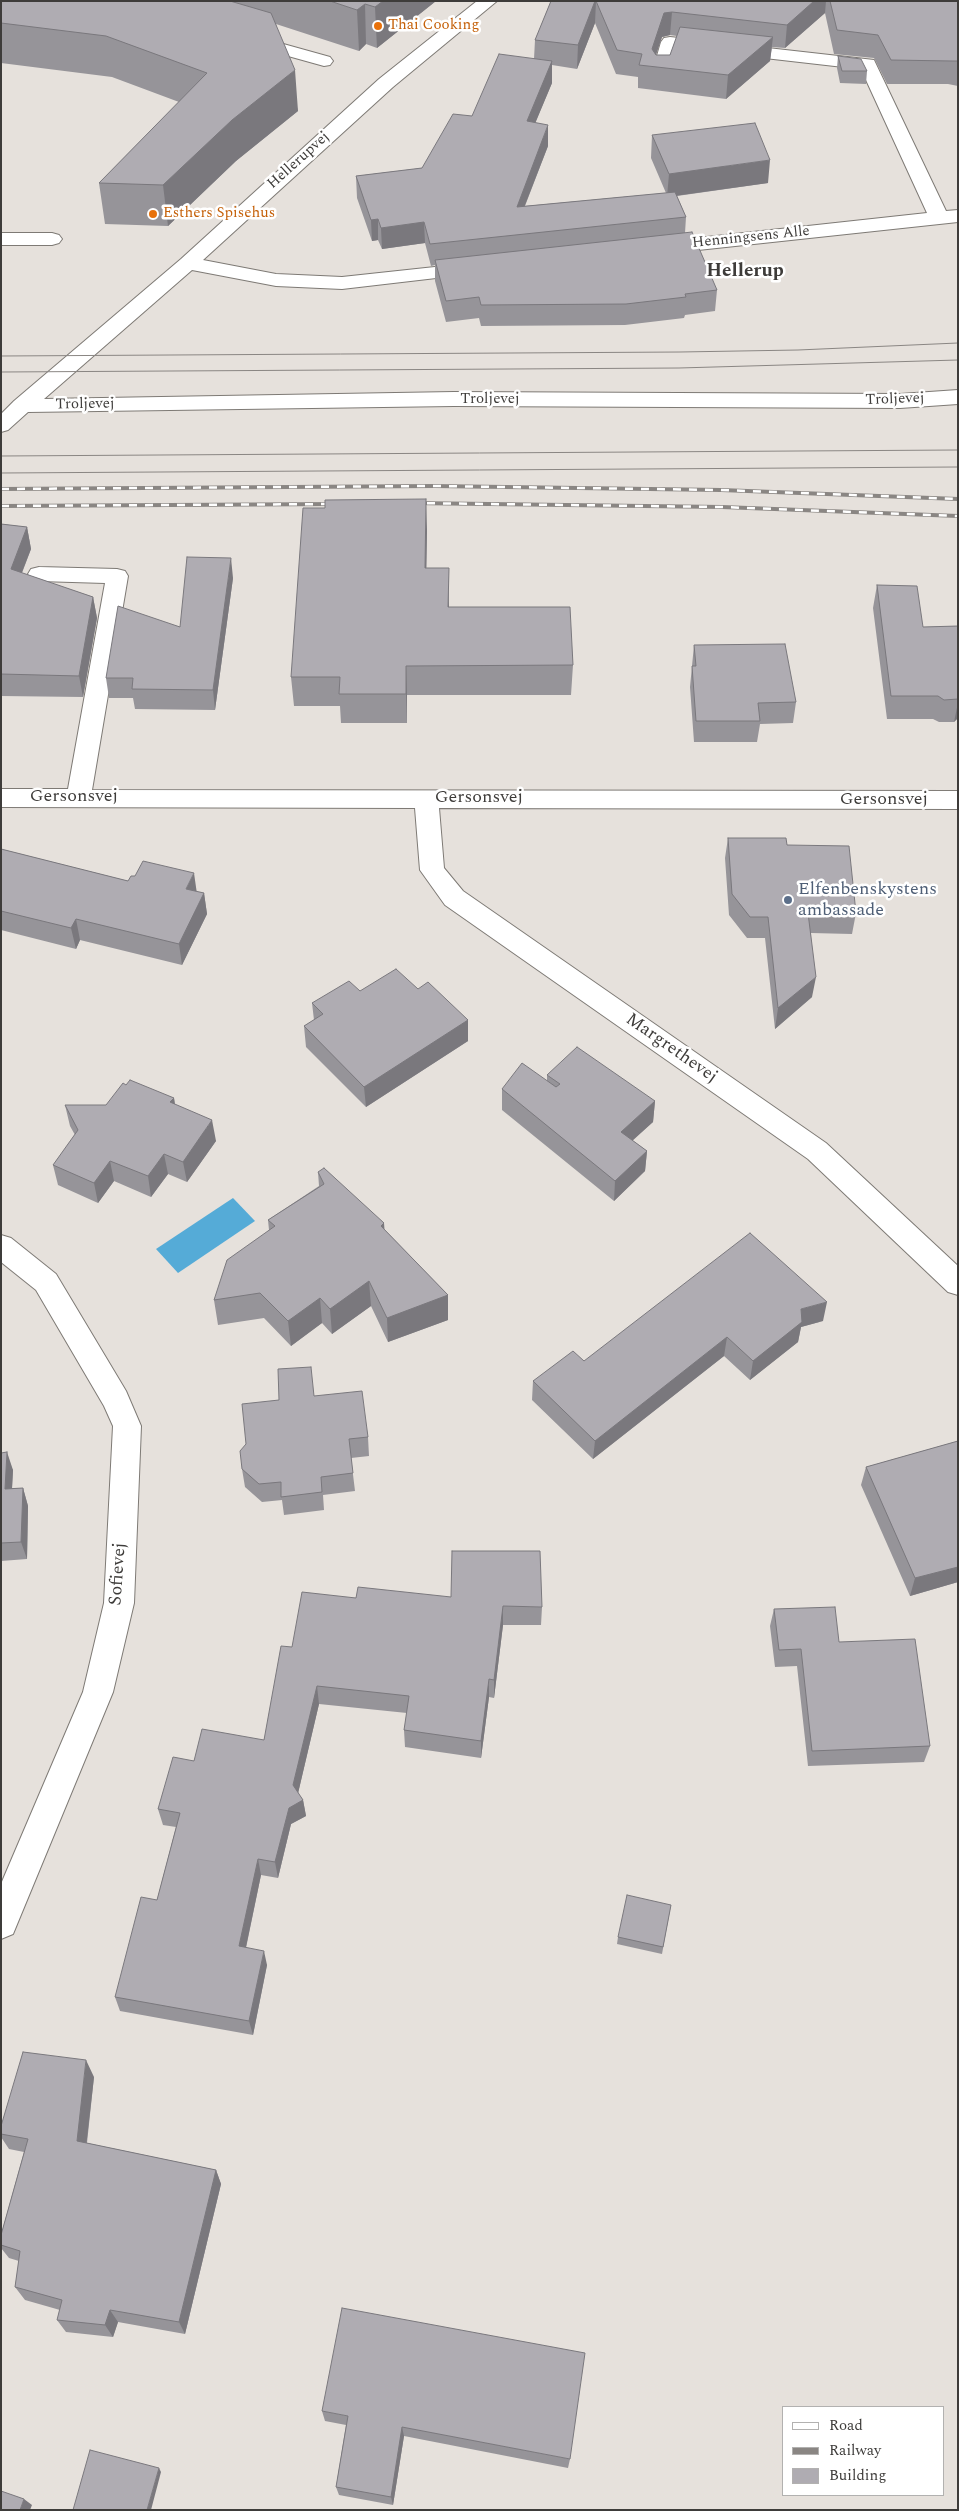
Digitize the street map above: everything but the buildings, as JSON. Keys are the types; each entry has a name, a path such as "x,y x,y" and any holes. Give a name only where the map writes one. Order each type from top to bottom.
{"street":[{"name":"Hellerupvej","path":"1,425 188,263 386,83 488,1"},
{"path":"233,34 324,61"},
{"path":"661,74 670,42 868,64 948,217"},
{"name":"Henningsens Alle","path":"646,250 948,217"},
{"path":"1,239 52,239"},
{"path":"188,263 276,280 342,283 489,267"},
{"name":"Troljevej","path":"21,406 454,399 900,401 958,397"},
{"path":"39,574 117,576 79,797"},
{"name":"Gersonsvej","path":"1,798 958,800"},
{"name":"Margrethevej","path":"426,798 432,870 454,898 817,1151 958,1284"},
{"name":"Sofievej","path":"1,1246 46,1282 116,1400 127,1426 119,1603 98,1692 1,1923"}],"water":[{"path":"233,1198 255,1221 178,1273 156,1249"}],"tram line":[{"path":"1,356 680,352 798,350 958,343"},
{"path":"1,372 679,368 958,360"},
{"path":"1,456 958,450"},
{"path":"1,473 958,467"}],"railway":[{"path":"1,489 434,486 721,490 958,499"},
{"path":"411,503 722,507 958,516"},
{"path":"1,506 339,504"}],"place":[{"name":"Thai Cooking","path":"378,26"},
{"name":"Esthers Spisehus","path":"153,214"},
{"name":"Elfenbenskystens ambassade","path":"788,900"}],"district":[{"name":"Hellerup","path":"745,272"}]}
